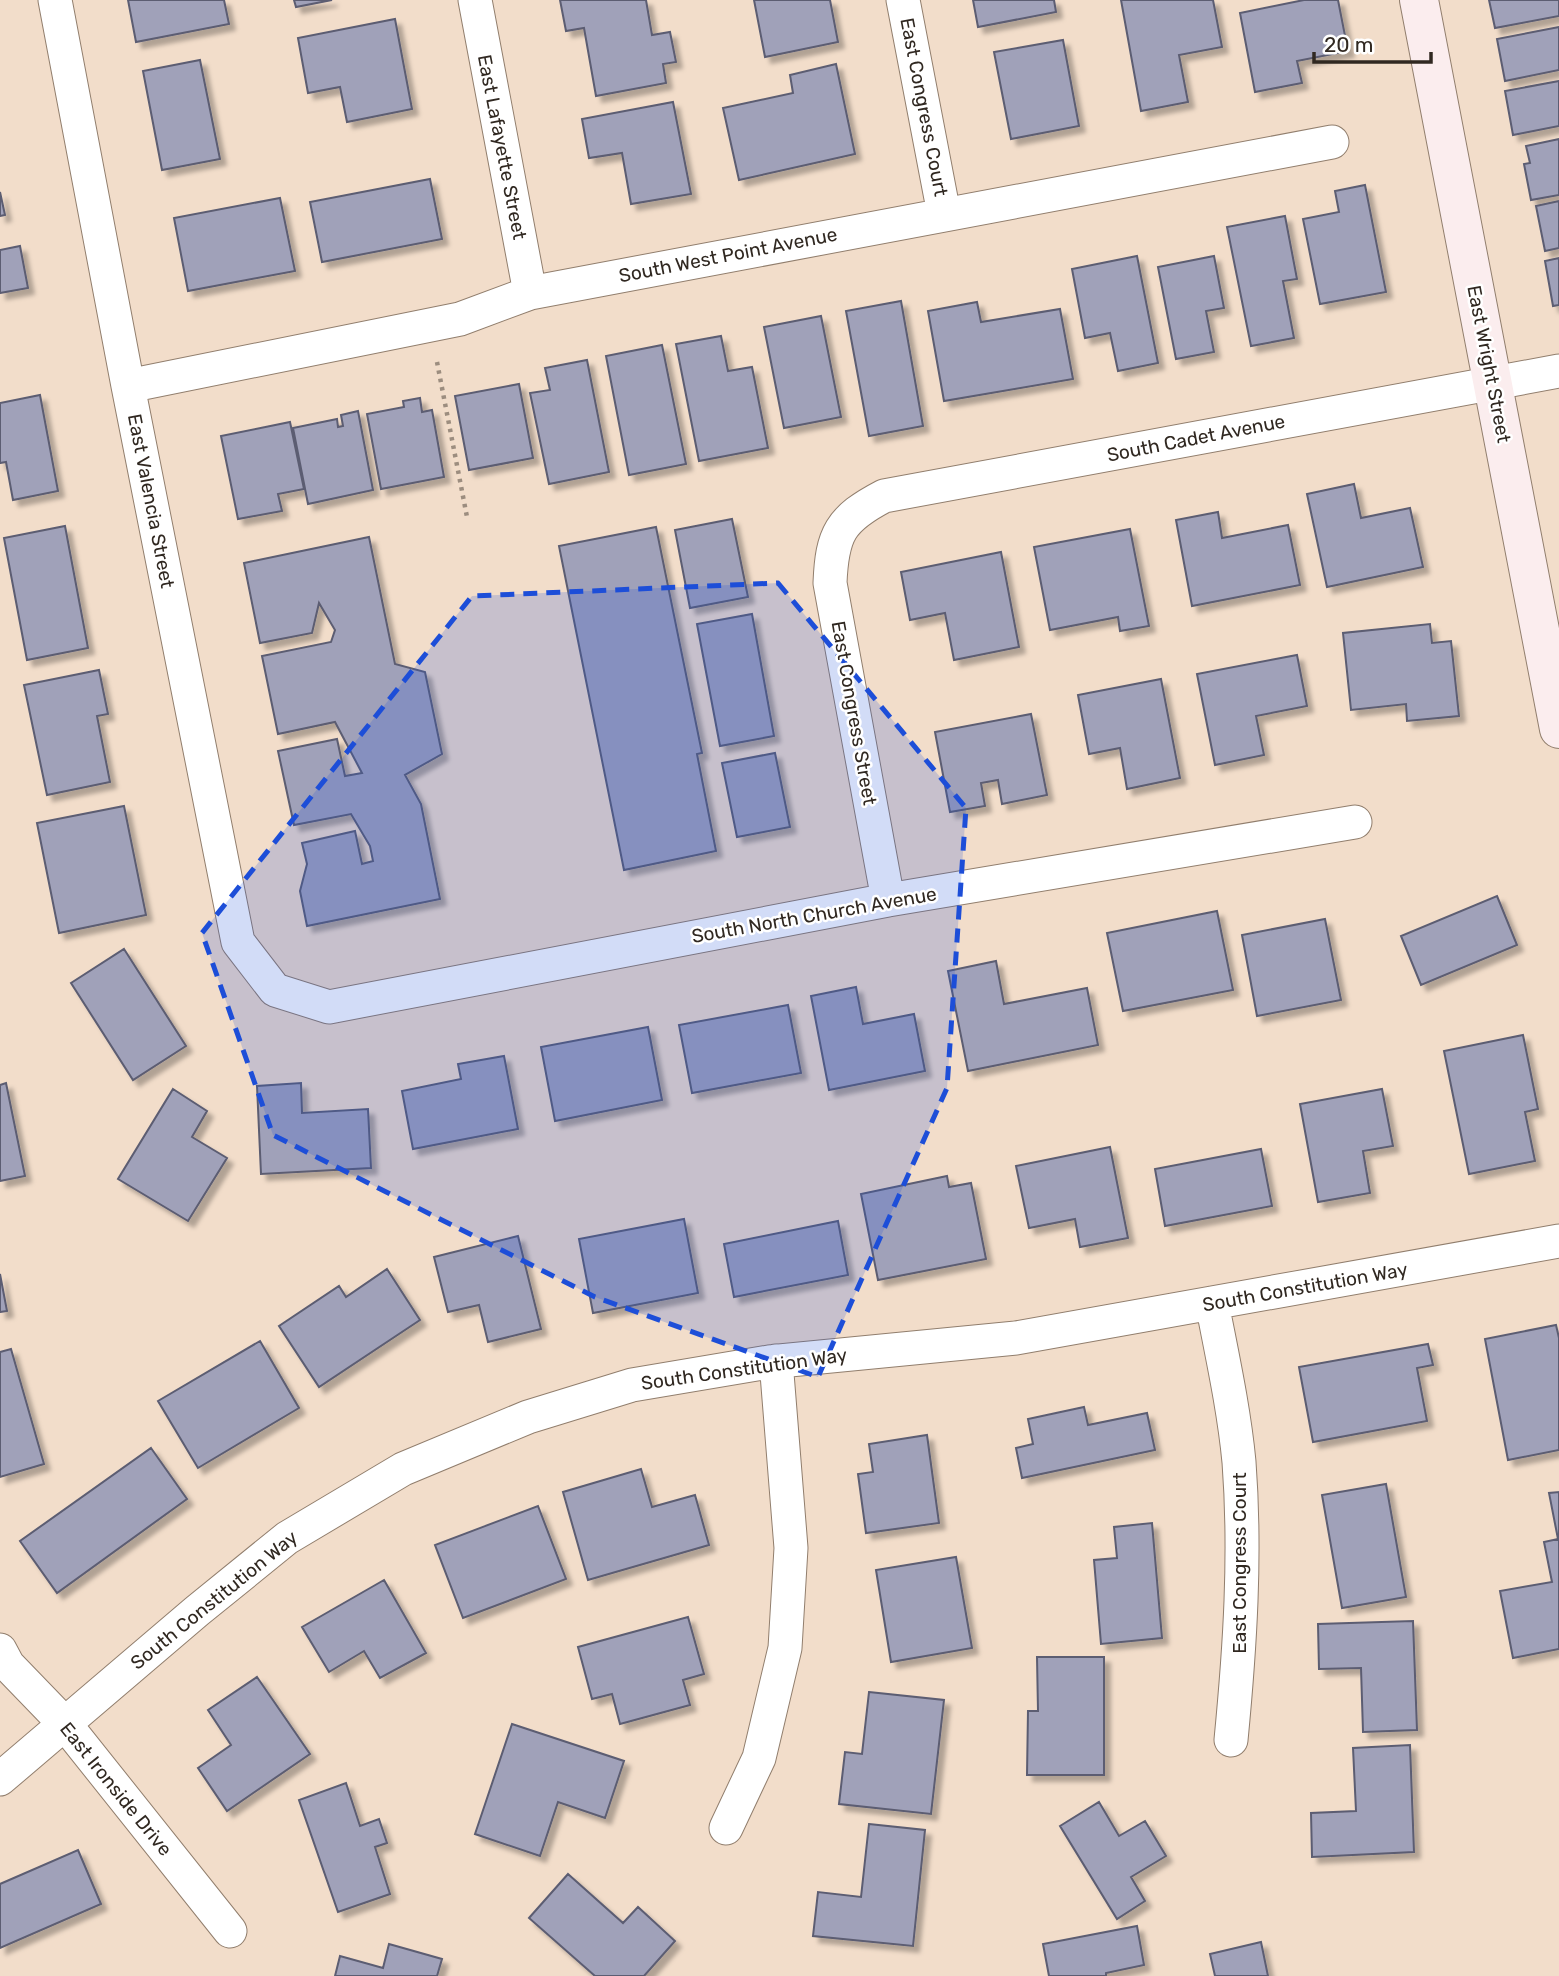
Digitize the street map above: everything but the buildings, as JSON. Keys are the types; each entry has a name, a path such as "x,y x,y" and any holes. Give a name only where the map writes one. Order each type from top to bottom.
{"street":[{"name":"East Valencia Street","path":"55,0 238,942 275,990"},
{"name":"East Lafayette Street","path":"475,0 530,293"},
{"name":"East Congress Court","path":"903,0 944,214"},
{"name":"East Wright Street","path":"1419,0 1559,729"},
{"name":"South West Point Avenue","path":"128,386 460,319 530,293 1332,142"},
{"name":"South Cadet Avenue","path":"842,526 860,508 884,496 1559,371"},
{"name":"East Congress Street","path":"842,526 831,553 830,583 888,900"},
{"name":"South North Church Avenue","path":"275,990 329,1006 888,900 1355,822"},
{"name":"South Constitution Way","path":"0,1779 287,1538 403,1469 528,1417 632,1385 776,1361 1016,1338 1559,1241"},
{"name":"East Congress Court","path":"1212,1303 1238,1460 1242,1544 1240,1654 1231,1740"},
{"path":"726,1828 759,1758 785,1648 792,1548 776,1361"},
{"name":"East Ironside Drive","path":"0,1650 8,1665 65,1724 230,1931"}],"path":[{"path":"436,358 467,517"}],"highlighted area":[{"path":"778,583 966,808 947,1088 818,1377 595,1297 273,1135 202,933 472,596"}]}
